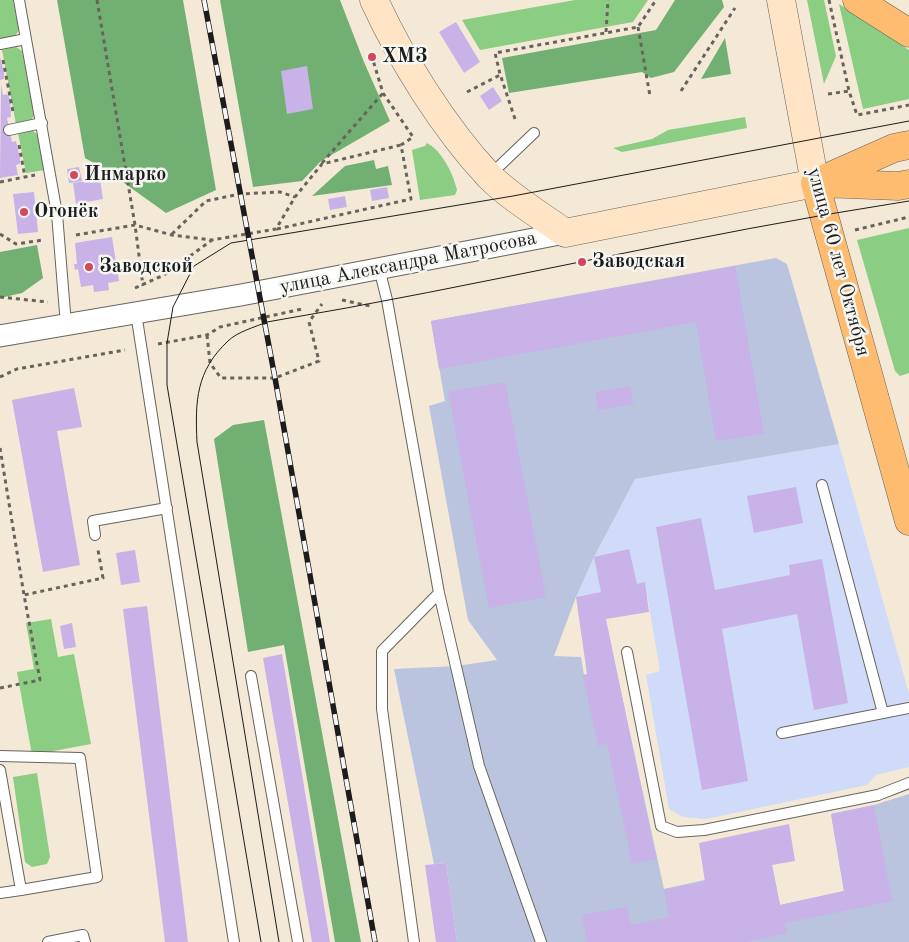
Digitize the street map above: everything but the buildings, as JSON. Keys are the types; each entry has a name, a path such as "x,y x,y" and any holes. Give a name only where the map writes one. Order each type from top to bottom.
{"main road":[{"path":"374,0 390,34 443,119 489,176 513,196 565,233"},
{"name":"улица 60 лет Октября","path":"781,0 815,183 828,236 909,521"},
{"path":"871,5 909,33"},
{"name":"улица Александра Матросова","path":"565,233 815,183 894,148 909,145"},
{"name":"улица Александра Матросова","path":"815,183 898,186 909,184"}],"street":[{"name":"улица Александра Матросова","path":"0,336 136,313 565,233"}],"lane":[{"path":"19,0 57,214 57,238 66,325"},
{"path":"0,44 26,38"},
{"path":"10,130 42,123"},
{"path":"489,176 534,133"},
{"path":"379,268 438,592 479,766 541,942"},
{"path":"136,313 234,942"},
{"path":"822,485 883,714"},
{"path":"95,535 94,522 167,508"},
{"path":"414,942 382,709 382,651 438,592"},
{"path":"627,652 661,826 677,832 704,830 878,795 909,783"},
{"path":"251,676 298,942"},
{"path":"782,733 909,708"},
{"path":"0,756 80,758 97,877 0,893"},
{"path":"0,770 21,890"},
{"path":"48,942 84,935 85,942"}],"path":[{"path":"97,0 136,225 143,286"},
{"path":"606,32 608,0"},
{"path":"650,96 638,27 656,0"},
{"path":"829,0 849,91 857,115 909,105"},
{"path":"681,91 734,8"},
{"path":"515,119 500,74 496,53 638,27"},
{"path":"322,164 401,145 412,137 383,94 372,57"},
{"path":"467,92 500,74"},
{"path":"828,94 849,91"},
{"path":"276,229 295,197 383,94"},
{"path":"0,234 16,244 136,225 172,234 212,240 276,229 411,199 401,145"},
{"path":"0,182 50,172"},
{"path":"172,234 206,201 240,194 280,192 295,197"},
{"path":"855,230 909,218"},
{"path":"126,290 143,286 164,275 212,240"},
{"path":"336,301 343,300 368,304 389,316"},
{"path":"312,306 329,303"},
{"path":"206,335 210,364 221,378 275,378 319,361 309,322 322,304"},
{"path":"167,343 206,335 220,327 303,308"},
{"path":"0,377 17,369 100,353"},
{"path":"0,448 40,680 0,688"},
{"path":"24,595 103,578 95,535"}],"shaded area":[{"path":"776,258 787,264 839,444 635,479 594,557 576,597 554,656 581,657 584,675 616,669 664,889 772,865 780,905 844,891 831,814 874,805 909,794 909,942 457,942 446,863 434,864 394,669 456,666 497,660 468,620 429,406 445,401 431,321"},
{"path":"839,444 909,694 909,767 876,775 867,785 706,819 683,817 669,809 646,675 660,671 645,583 576,597 594,557 635,479"}],"green space":[{"path":"0,0 13,0 19,30 15,36 0,39"},
{"path":"57,0 183,0 216,190 166,213 106,170 85,158"},
{"path":"220,0 340,0 390,121 321,161 302,181 253,187"},
{"path":"575,0 648,0 633,22 480,50 462,20"},
{"path":"675,0 722,0 724,7 674,72 651,78 642,72 509,93 502,58 656,30"},
{"path":"807,0 824,0 836,56 824,84"},
{"path":"839,4 909,50 909,99 863,109"},
{"path":"725,38 731,74 701,79"},
{"path":"16,47 22,51 34,115 31,121 16,124 2,50"},
{"path":"745,117 747,128 622,152 613,148 652,139 668,130"},
{"path":"32,130 38,135 45,170 26,173 18,133"},
{"path":"427,143 437,151 450,170 457,190 455,195 420,200 412,150 425,146"},
{"path":"374,160 376,169 388,166 392,185 312,196 345,166"},
{"path":"909,228 909,373 900,376 895,371 857,240"},
{"path":"37,245 43,278 22,293 0,298 0,252"},
{"path":"264,420 361,942 335,942 284,645 248,652 214,439 233,425"},
{"path":"51,619 58,657 74,654 91,744 32,755 17,672 34,669 26,623"},
{"path":"37,773 50,857 47,864 32,867 25,862 13,777"}],"tram line":[{"path":"261,942 167,385 167,343 173,307 194,266 231,243 513,196 909,121"},
{"path":"279,942 197,442 197,400 204,375 217,352 236,335 267,322 428,293 668,244 909,201"}],"railway":[{"path":"204,0 275,378 375,942"}],"place":[{"name":"ХМЗ","path":"372,57"},
{"name":"Инмарко","path":"74,175"},
{"name":"Огонёк","path":"24,212"},
{"name":"Заводская","path":"582,262"},
{"name":"Заводской","path":"89,267"}]}
